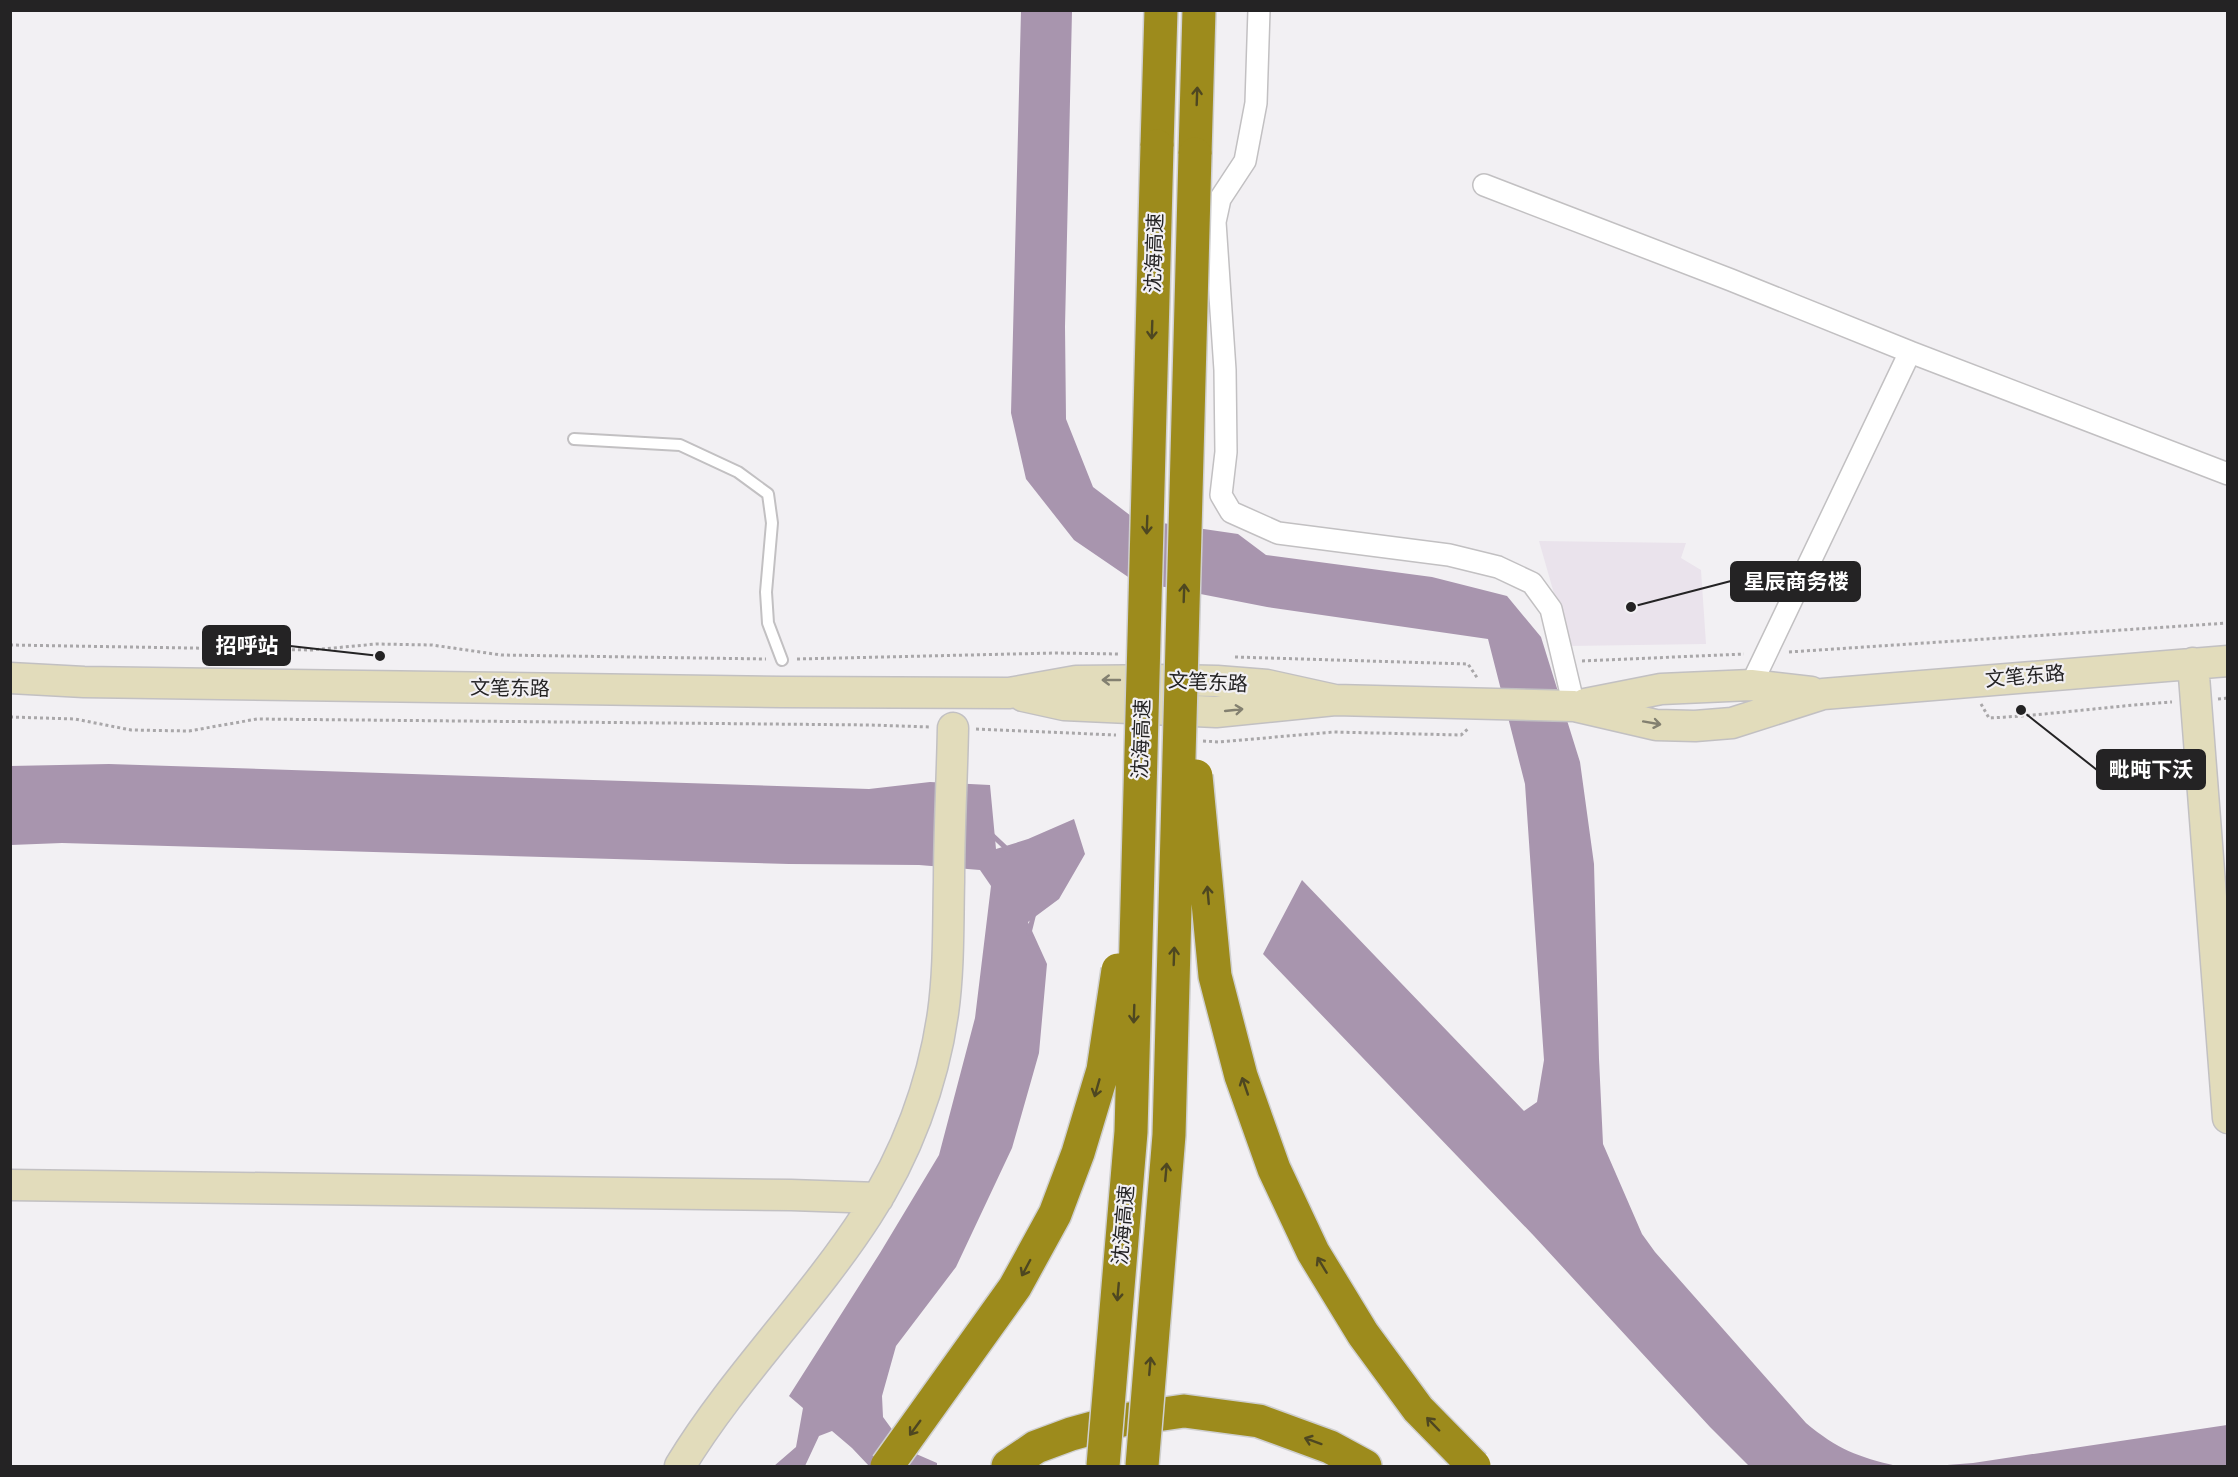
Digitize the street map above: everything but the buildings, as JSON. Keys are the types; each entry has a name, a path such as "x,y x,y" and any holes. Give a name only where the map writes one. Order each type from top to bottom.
{"highway":[{"name":"沈海高速","path":"1103,1467 1131,1132 1135,654 1161,10"},
{"name":"沈海高速","path":"1142,1467 1169,1135 1199,10"},
{"path":"1182,632 1215,976 1248,1097 1274,1169 1313,1252 1357,1323 1418,1408 1474,1467"},
{"path":"887,1467 1015,1287 1055,1214 1078,1153 1103,1070 1126,916 1135,654"},
{"path":"1008,1467 1036,1447 1071,1434 1122,1420 1184,1411 1259,1421 1330,1447 1365,1467"}],"main road":[{"name":"文笔东路","path":"1575,706 1661,689 1751,685 1823,694 2228,661"},
{"path":"2193,663 2228,1118"},
{"name":"文笔东路","path":"10,678 119,682 1009,693 1076,681 1217,681 1267,685 1335,700 1575,706 1656,724 1695,726 1732,723 1823,694"},
{"path":"680,1467 704,1431 838,1256 878,1198 908,1138 936,1053 943,1012 947,970 953,728"},
{"path":"10,1185 791,1194 878,1198"}],"street":[{"path":"1259,10 1256,103 1245,161 1220,199 1215,222 1225,382 1226,452 1221,495 1231,512 1278,533 1449,555 1498,567 1532,584 1551,609 1575,706"},
{"path":"1484,185 2228,474"},
{"path":"1751,685 1910,352"}],"lane":[{"path":"574,439 680,445 738,472 768,494 772,523 766,592 768,623 782,660"}],"path":[{"path":"1564,662 1765,653 2228,623"},
{"path":"10,645 312,650 376,644 421,645 501,655 782,660 1055,653 1135,654"},
{"path":"1195,741 1219,742 1333,732 1461,735 1493,704 1468,664 1234,657"},
{"path":"1968,681 1989,718 2039,716 2101,707 2228,698"},
{"path":"10,717 75,719 131,730 189,731 257,719 870,724 1126,736"}],"shaded area":[{"path":"1021,11 1072,11 1065,327 1066,419 1093,487 1135,519 1238,534 1266,555 1432,577 1507,596 1541,637 1580,762 1594,864 1603,1144 1642,1234 1655,1252 1806,1423 1848,1451 1897,1466 1749,1466 1710,1427 1534,1236 1263,954 1302,880 1524,1111 1537,1102 1544,1060 1525,784 1488,639 1267,607 1134,581 1074,540 1026,479 1011,413"},
{"path":"1539,541 1686,543 1681,558 1701,570 1706,644 1569,646"},
{"path":"109,764 869,789 930,782 990,785 996,849 1028,839 1074,819 1085,854 1059,899 1028,922 1047,964 1039,1053 1012,1148 956,1267 896,1346 882,1396 883,1417 907,1450 937,1463 937,1466 869,1466 832,1431 819,1436 805,1466 774,1466 796,1447 803,1408 789,1396 939,1155 975,1018 991,886 980,870 919,865 789,864 62,843 11,845 10,766"},
{"path":"2227,1425 2227,1466 1934,1466 1973,1463"}],"waterway":[{"path":"991,834 1008,850"},
{"path":"1029,933 1034,913"}],"place":[{"name":"星辰商务楼","path":"1631,607"},
{"name":"招呼站","path":"380,656"},
{"name":"毗旽下沃","path":"2021,710"}]}
